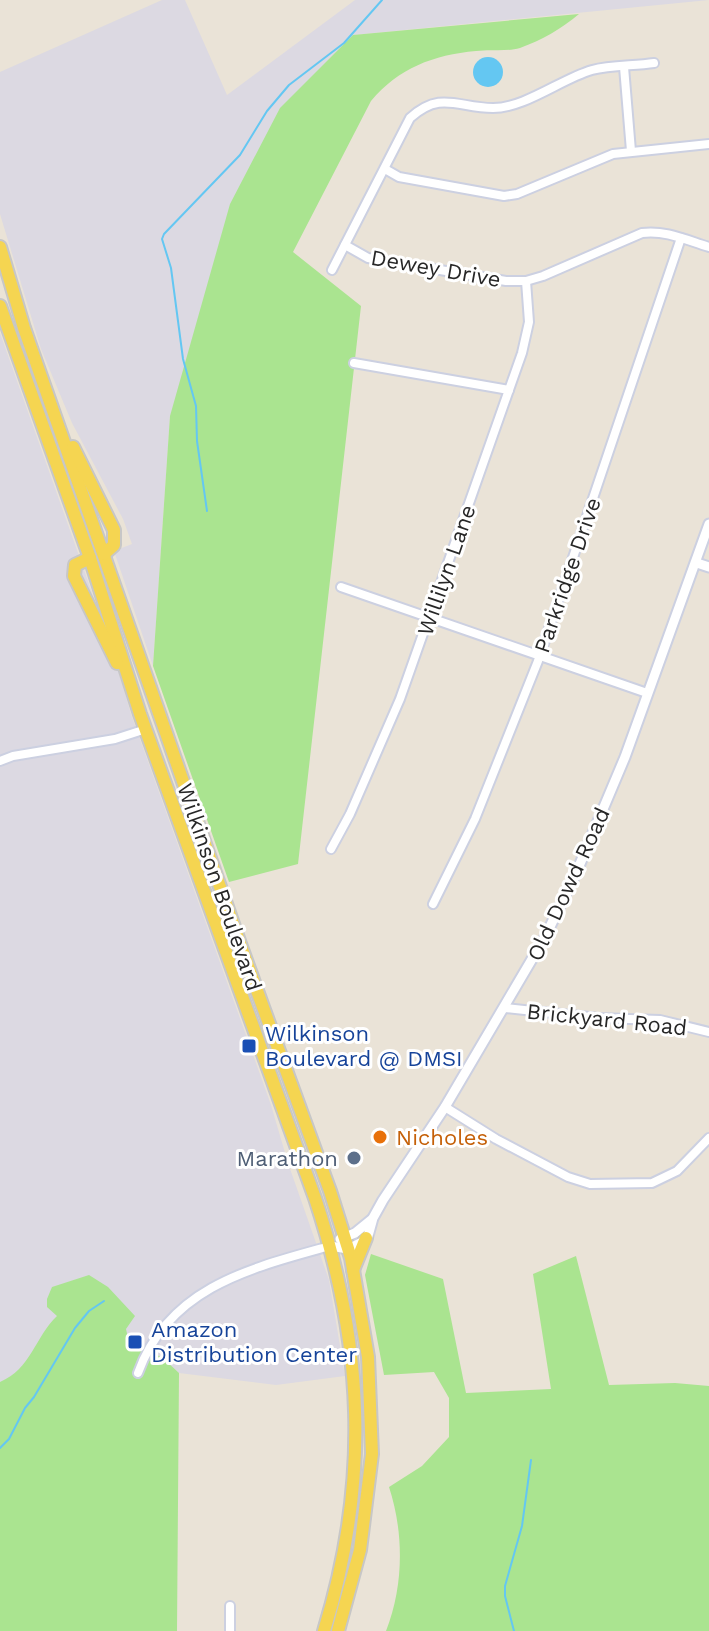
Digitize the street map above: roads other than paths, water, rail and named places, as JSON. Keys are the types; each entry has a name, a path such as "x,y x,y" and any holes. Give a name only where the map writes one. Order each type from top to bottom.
{"main road":[{"path":"0,247 49,398 114,530 114,545 104,554"},
{"name":"Wilkinson Boulevard","path":"0,306 90,558 140,714 330,1246 348,1327 357,1423 351,1517 342,1569 324,1631"},
{"name":"Wilkinson Boulevard","path":"104,554 347,1242 368,1357 372,1416 370,1479 356,1571 338,1631"},
{"path":"90,558 75,565 74,576 140,714"},
{"path":"353,1270 366,1238"},
{"path":"342,1569 356,1571"}],"street":[{"name":"Dewey Drive","path":"332,270 410,118 431,103 446,101 493,108 510,105 594,70 654,63"},
{"path":"624,67 631,151"},
{"path":"385,169 399,177 504,196 517,194 604,156 709,144"},
{"name":"Dewey Drive","path":"345,245 368,258 506,281 526,281 543,276 642,233 656,231 709,247"},
{"name":"Parkridge Drive","path":"433,904 502,756 540,656 681,238"},
{"name":"Willilyn Lane","path":"331,849 391,723 509,390 529,322 526,281"},
{"path":"354,363 509,390"},
{"name":"Old Dowd Road","path":"347,1242 373,1218 406,1162 445,1107 545,937 577,871 625,757 709,524"},
{"path":"90,558 104,554"},
{"path":"697,563 709,567"},
{"path":"341,587 647,693"},
{"path":"0,761 13,756 115,739 146,729"},
{"name":"Brickyard Road","path":"505,1008 599,1018 660,1020 709,1032"},
{"path":"445,1107 581,1183 652,1183 677,1171 709,1138"},
{"name":"Old Dowd Road","path":"366,1238 373,1218"},
{"path":"138,1373 147,1349 159,1333 200,1293 242,1273 366,1238"},
{"path":"230,1606 230,1631"}],"water":[{"path":"488,57 494,58 502,66 502,78 494,86 488,87 482,86 474,78 473,72 474,66 482,58"}],"waterway":[{"path":"207,511 197,441 196,406 183,359 171,268 162,239 240,155 267,111 289,85 344,43 382,0"},
{"path":"0,1448 9,1439 75,1328 89,1311 104,1301"},
{"path":"514,1631 505,1586 522,1526 531,1460"}],"place":[{"name":"Wilkinson Boulevard @ DMSI","path":"249,1046"},
{"name":"Nicholes","path":"380,1137"},
{"name":"Marathon","path":"354,1158"},
{"name":"Amazon Distribution Center","path":"135,1342"}]}
